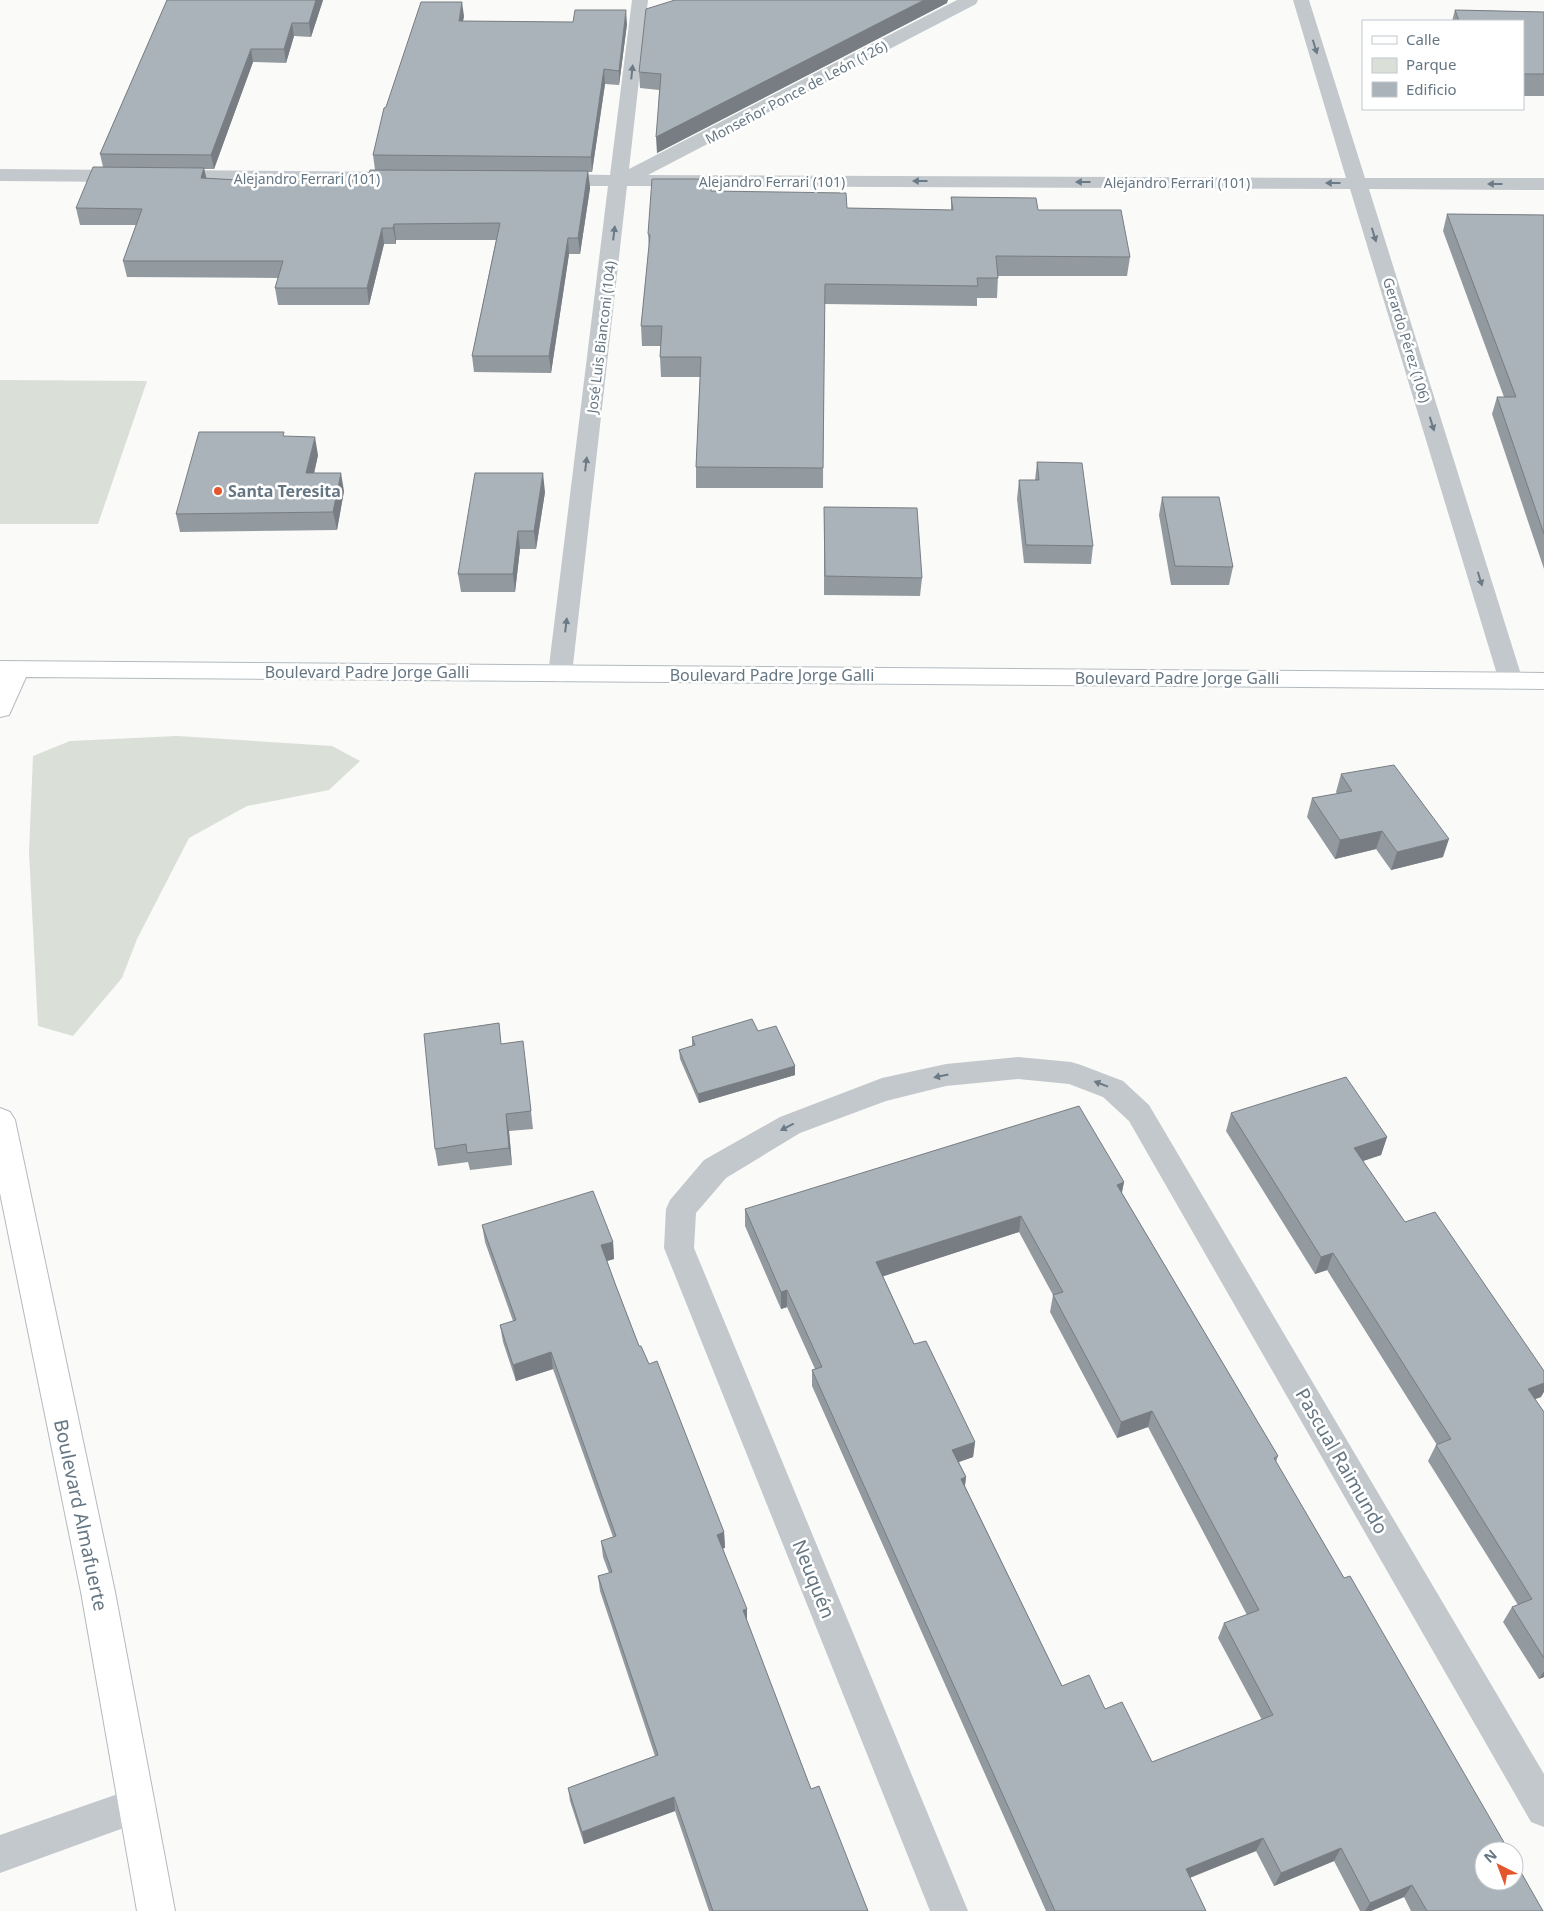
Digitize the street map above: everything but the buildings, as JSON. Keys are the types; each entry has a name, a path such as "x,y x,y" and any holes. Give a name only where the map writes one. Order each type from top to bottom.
{"main road":[{"name":"Boulevard Padre Jorge Galli","path":"8,669 1544,681"},
{"path":"0,709 8,669"},
{"name":"Boulevard Almafuerte","path":"0,1120 98,1592 156,1911"}],"street":[{"name":"José Luis Bianconi (104)","path":"560,674 640,0"},
{"name":"Monseñor Ponce de León (126)","path":"620,180 673,156 970,0"},
{"name":"Gerardo Pérez (106)","path":"1301,0 1511,681"},
{"name":"Alejandro Ferrari (101)","path":"0,175 423,179"},
{"name":"Alejandro Ferrari (101)","path":"532,180 1544,184"},
{"name":"Pascual Raimundo","path":"679,1248 681,1209 715,1169 790,1125 882,1090 955,1074 1018,1068 1071,1072 1113,1089 1139,1113 1544,1809"},
{"name":"Neuquén","path":"679,1248 949,1911"},
{"path":"0,1854 138,1805"}],"green space":[{"path":"0,380 147,381 98,524 0,524"},
{"path":"177,736 332,746 360,761 329,790 247,806 189,838 137,939 122,978 73,1036 38,1026 29,852 33,756 70,741"}],"place":[{"name":"Santa Teresita","path":"218,491"}]}
